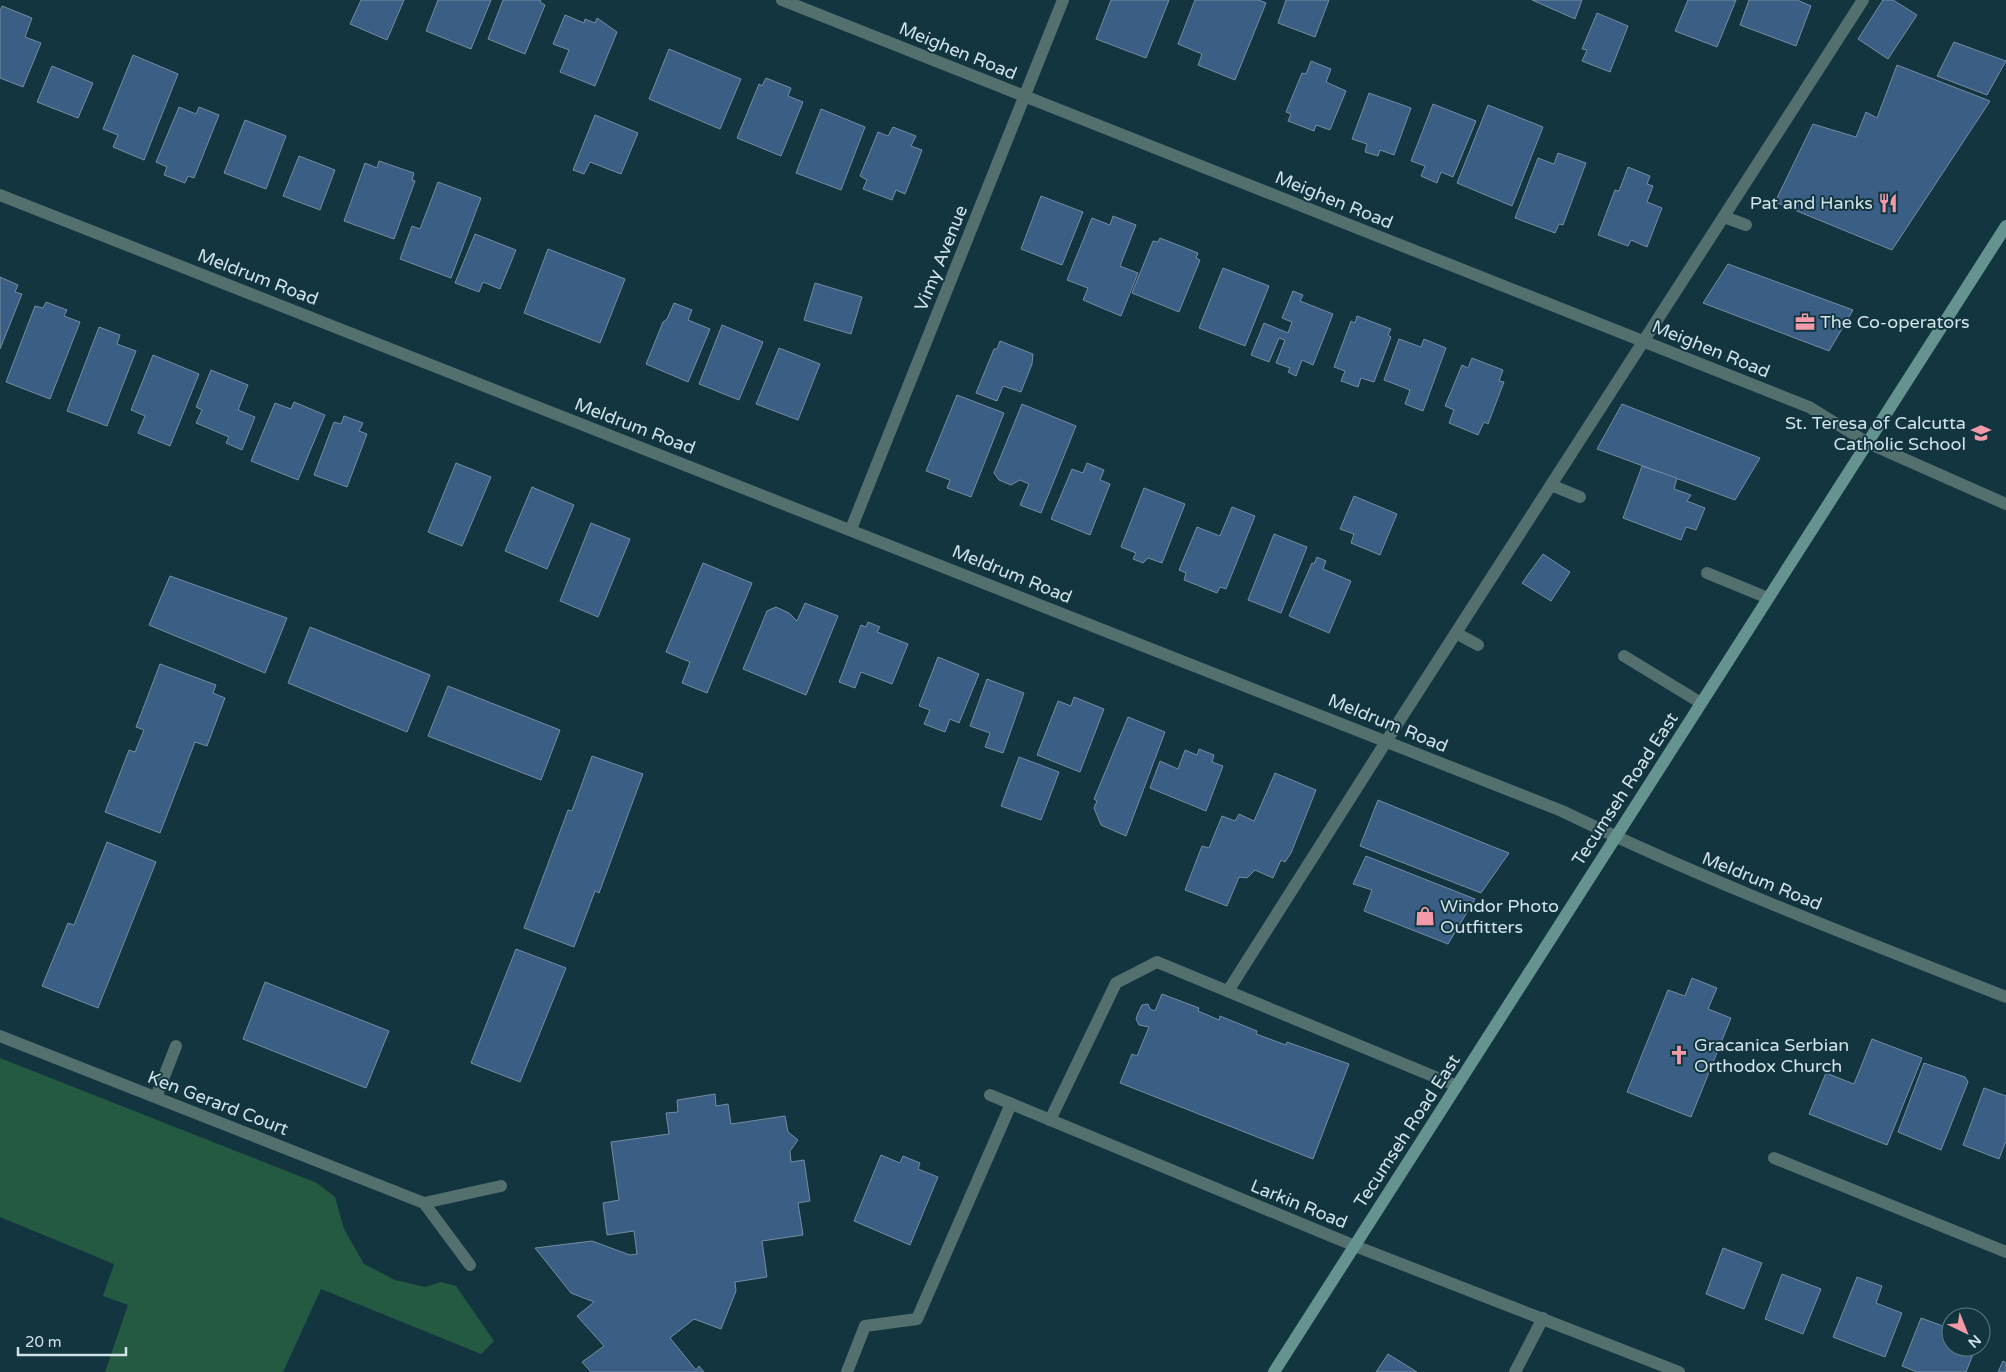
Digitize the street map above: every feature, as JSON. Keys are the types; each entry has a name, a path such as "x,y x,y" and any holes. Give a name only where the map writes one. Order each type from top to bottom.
{"main road":[{"name":"Tecumseh Road East","path":"1274,1372 2006,226"}],"street":[{"name":"Meighen Road","path":"782,0 1809,407 1868,443 2006,504"},
{"name":"Vimy Avenue","path":"850,529 1063,0"},
{"path":"1228,991 1386,741 1863,0"},
{"name":"Meldrum Road","path":"0,195 1562,811 1671,862 2006,997"},
{"path":"1724,217 1746,225"},
{"path":"1551,485 1580,497"},
{"path":"1706,574 1768,598"},
{"path":"1456,633 1478,645"},
{"path":"1624,656 1701,703"},
{"path":"1050,1120 1116,983 1157,962 1457,1086"},
{"name":"Ken Gerard Court","path":"0,1036 424,1203"},
{"path":"156,1097 176,1046"},
{"name":"Larkin Road","path":"990,1095 1355,1246 1680,1372"},
{"path":"847,1372 865,1326 917,1319 1011,1104"},
{"path":"1774,1158 2006,1252"},
{"path":"470,1265 424,1203 501,1186"},
{"path":"1515,1372 1543,1318"}],"green space":[{"path":"0,1058 317,1183 335,1197 344,1229 364,1264 395,1280 425,1287 441,1282 456,1286 494,1341 481,1354 321,1289 283,1372 105,1372 128,1305 103,1296 114,1264 0,1217"}],"building":[{"path":"361,0 404,0 387,40 350,24"},
{"path":"438,0 491,0 471,49 426,31"},
{"path":"503,0 541,0 540,2 545,5 525,54 488,39"},
{"path":"1111,0 1169,0 1146,58 1096,39"},
{"path":"1195,0 1259,0 1266,3 1235,80 1198,65 1202,54 1178,44"},
{"path":"1286,0 1329,0 1315,37 1278,23"},
{"path":"1532,0 1582,0 1575,19"},
{"path":"1688,0 1736,0 1717,47 1675,31"},
{"path":"1749,0 1797,0 1811,6 1796,46 1740,25"},
{"path":"1883,0 1893,0 1917,15 1888,59 1858,39"},
{"path":"2,6 32,18 25,37 41,43 23,87 0,78 0,11"},
{"path":"1597,13 1628,26 1610,72 1582,61 1587,50 1582,49"},
{"path":"565,15 584,23 585,19 595,23 597,18 617,32 595,86 560,72 569,50 553,44"},
{"path":"1954,42 2006,61 1987,95 1937,76"},
{"path":"669,49 741,79 720,129 649,99"},
{"path":"133,55 178,74 144,160 113,147 118,135 103,129"},
{"path":"1311,61 1331,69 1326,82 1346,91 1330,130 1316,125 1314,131 1288,121 1291,114 1286,112 1302,73 1306,74"},
{"path":"1897,65 1990,101 1892,250 1775,202 1813,124 1856,137 1866,112 1877,118"},
{"path":"52,66 93,83 78,118 37,102"},
{"path":"766,78 791,88 788,96 803,102 781,156 737,138 759,84 762,86"},
{"path":"1369,93 1411,108 1394,155 1380,150 1378,156 1365,152 1367,144 1352,139"},
{"path":"1433,104 1476,121 1453,177 1441,172 1437,183 1421,176 1425,166 1411,161"},
{"path":"1488,105 1543,127 1512,206 1457,183"},
{"path":"179,107 196,114 199,107 219,115 194,178 188,176 185,183 164,175 167,167 156,162"},
{"path":"821,109 865,127 841,190 796,173"},
{"path":"595,115 638,133 621,174 590,162 584,174 573,170"},
{"path":"245,120 286,136 266,189 224,173"},
{"path":"893,127 916,136 911,146 922,150 905,194 896,190 892,200 863,189 867,180 860,176 878,132 888,136"},
{"path":"1558,153 1586,163 1563,225 1559,224 1555,233 1515,218 1538,158 1554,164"},
{"path":"299,156 335,170 320,210 283,196"},
{"path":"379,161 414,173 412,180 415,181 394,239 344,221 365,163 377,168"},
{"path":"1628,167 1650,176 1647,184 1653,186 1647,202 1662,208 1647,247 1631,240 1628,246 1598,235 1615,190 1619,191"},
{"path":"438,182 481,198 451,278 400,259 412,226 420,229"},
{"path":"1041,196 1083,212 1062,265 1021,249"},
{"path":"1113,216 1136,225 1120,266 1138,273 1121,316 1083,300 1088,288 1067,280 1092,218 1110,225"},
{"path":"475,234 516,250 500,289 483,282 479,292 455,283"},
{"path":"1160,238 1198,253 1196,258 1200,260 1179,312 1132,293 1153,241 1158,242"},
{"path":"548,249 625,279 600,343 524,313"},
{"path":"1728,264 1853,310 1829,351 1703,303"},
{"path":"1223,268 1269,286 1245,346 1199,328"},
{"path":"0,277 18,285 15,292 22,294 0,349"},
{"path":"815,283 862,297 851,334 804,320"},
{"path":"1293,291 1303,295 1300,301 1333,314 1313,365 1302,360 1296,376 1288,372 1290,368 1276,363 1285,340 1279,338 1269,362 1251,355 1264,323 1288,333 1292,322 1282,318"},
{"path":"46,302 67,310 64,316 80,322 50,399 6,382 35,306 43,308"},
{"path":"674,303 692,310 688,320 710,329 688,382 646,364 663,322 667,319"},
{"path":"1357,316 1391,329 1388,335 1391,337 1374,382 1361,378 1358,387 1341,381 1345,371 1334,367 1351,321 1355,323"},
{"path":"722,325 763,342 739,400 699,384"},
{"path":"99,327 120,335 117,344 136,351 107,426 67,411"},
{"path":"1399,339 1421,347 1424,339 1446,348 1423,411 1405,404 1410,390 1384,380"},
{"path":"1000,341 1033,354 1032,364 1021,392 1003,386 997,401 976,393 994,349 997,349"},
{"path":"779,348 820,364 798,420 756,404"},
{"path":"153,355 199,374 170,446 138,433 145,416 131,410"},
{"path":"1472,358 1503,370 1499,381 1504,382 1488,424 1484,422 1478,435 1449,423 1454,410 1445,406 1462,365 1468,368"},
{"path":"211,370 248,385 238,410 255,417 242,450 226,443 229,437 196,423 202,410 196,407"},
{"path":"957,395 1004,413 971,497 947,488 950,480 926,471"},
{"path":"294,402 325,415 298,480 251,461 275,403 291,409"},
{"path":"1022,404 1076,426 1041,513 1020,505 1029,484 1020,480 1011,485 999,480 994,473"},
{"path":"1622,404 1760,458 1735,500 1597,449"},
{"path":"344,416 363,423 359,431 367,434 347,487 314,475 334,422 341,424"},
{"path":"456,463 491,477 462,546 428,532"},
{"path":"1087,463 1104,470 1100,480 1110,484 1090,535 1051,519 1072,469 1083,473"},
{"path":"1642,466 1677,478 1674,489 1691,495 1687,501 1705,508 1696,530 1686,527 1681,540 1623,518"},
{"path":"532,487 574,505 547,569 505,551"},
{"path":"1144,488 1185,504 1162,563 1148,558 1143,563 1133,559 1136,553 1121,547"},
{"path":"1354,496 1397,514 1380,555 1351,543 1354,534 1340,529"},
{"path":"1232,507 1255,516 1226,589 1220,587 1217,593 1184,580 1186,573 1179,570 1197,527 1220,536"},
{"path":"591,523 630,539 598,617 560,601"},
{"path":"1274,534 1307,547 1281,613 1248,600"},
{"path":"1543,554 1570,572 1551,601 1522,583"},
{"path":"1317,557 1326,561 1323,569 1351,581 1329,633 1289,616 1312,563 1314,564"},
{"path":"703,563 752,583 707,693 682,683 690,662 666,652"},
{"path":"170,576 287,618 265,673 149,625"},
{"path":"805,603 838,616 806,695 743,669 767,611 776,607 789,613 797,621"},
{"path":"868,622 880,627 877,632 908,644 892,684 861,672 855,688 839,682 861,625 866,627"},
{"path":"310,627 430,675 407,732 288,683"},
{"path":"938,657 979,674 959,723 950,719 945,732 924,724 930,710 919,706"},
{"path":"160,664 216,685 213,693 225,698 207,746 195,742 160,833 105,812 129,750 135,752 144,730 136,727"},
{"path":"987,679 1024,693 1003,753 985,747 990,733 970,726"},
{"path":"448,686 560,730 541,780 428,736"},
{"path":"1074,697 1104,709 1080,772 1037,755 1058,701 1071,706"},
{"path":"1128,717 1165,732 1126,836 1101,825 1094,808 1097,801 1094,799"},
{"path":"1199,749 1214,755 1212,762 1223,766 1206,811 1150,788 1160,761 1178,769 1185,750 1197,755"},
{"path":"592,756 643,774 599,893 595,891 574,947 524,928 568,810 572,811"},
{"path":"1019,757 1059,772 1041,820 1001,806"},
{"path":"1275,773 1316,790 1291,853 1285,862 1281,860 1273,878 1255,870 1247,878 1239,877 1227,906 1185,890 1202,846 1209,848 1222,816 1235,821 1239,814 1254,821"},
{"path":"1378,800 1509,853 1481,893 1360,846"},
{"path":"107,842 156,862 98,1008 42,986 68,923 74,925"},
{"path":"1366,856 1475,899 1448,944 1364,911 1372,890 1353,884"},
{"path":"516,949 566,968 520,1082 471,1063"},
{"name":"Gracanica Serbian Orthodox Church","path":"1692,978 1717,988 1708,1009 1731,1018 1691,1117 1627,1092 1668,990 1685,996"},
{"path":"265,982 389,1031 366,1088 243,1039"},
{"path":"1162,994 1199,1008 1198,1011 1219,1020 1220,1016 1257,1031 1256,1034 1286,1045 1287,1042 1349,1064 1313,1159 1120,1083 1132,1054 1137,1056 1149,1027 1139,1025 1136,1019 1138,1013 1142,1005 1148,1004 1150,1009 1155,1011"},
{"path":"1872,1039 1922,1058 1887,1145 1809,1114 1826,1073 1854,1084"},
{"path":"1924,1063 1965,1077 1968,1082 1941,1150 1898,1132"},
{"path":"1984,1088 2006,1096 2006,1141 1999,1159 1963,1145"},
{"path":"715,1094 716,1106 728,1104 731,1124 785,1116 788,1132 798,1140 790,1151 791,1162 804,1160 810,1201 798,1203 803,1235 762,1241 767,1277 735,1282 736,1291 721,1329 694,1319 670,1338 696,1370 699,1366 704,1372 591,1372 582,1362 604,1346 577,1316 594,1302 571,1293 535,1248 592,1241 630,1255 637,1254 634,1231 607,1235 603,1203 619,1200 611,1142 669,1134 666,1113 678,1112 677,1100"},
{"path":"881,1155 900,1163 903,1156 920,1163 918,1169 938,1177 910,1245 854,1221"},
{"path":"1723,1248 1762,1263 1744,1309 1706,1294"},
{"path":"1782,1274 1821,1289 1803,1334 1765,1319"},
{"path":"1857,1277 1882,1286 1876,1303 1902,1313 1885,1357 1833,1337"},
{"path":"1921,1318 1941,1325 1941,1357 1972,1357 1966,1372 1917,1372 1902,1366"},
{"path":"1388,1354 1417,1372 1376,1372"},
{"path":"2003,1361 2006,1363 2006,1372 1998,1372"}],"place":[{"name":"Pat and Hanks","path":"1888,203"},
{"name":"The Co-operators","path":"1805,322"},
{"name":"St. Teresa of Calcutta Catholic School","path":"1981,433"},
{"name":"Windor Photo Outfitters","path":"1425,916"},
{"name":"Gracanica Serbian Orthodox Church","path":"1679,1055"}]}
